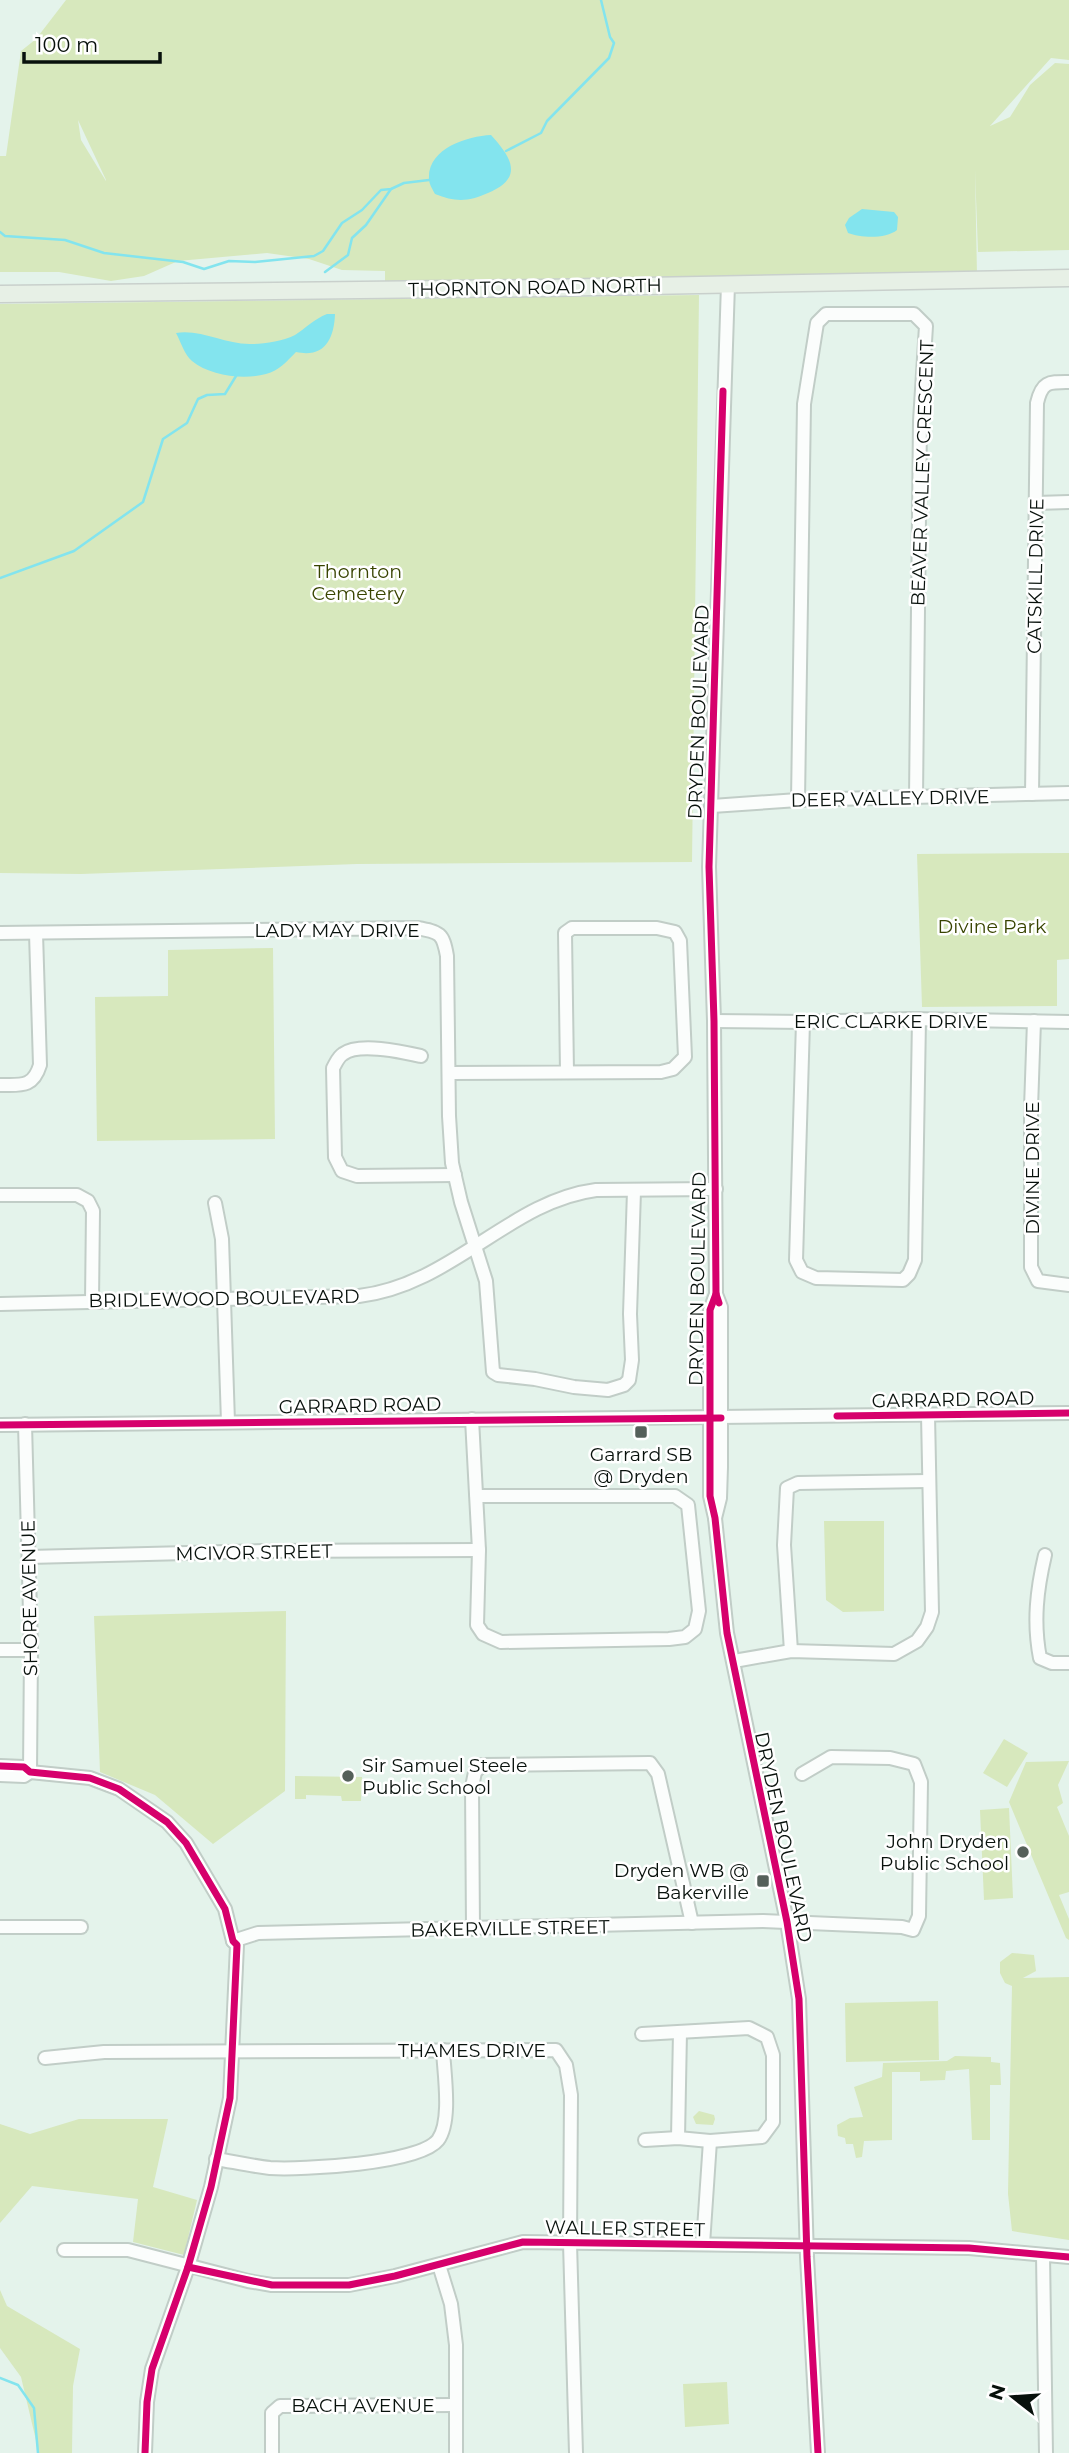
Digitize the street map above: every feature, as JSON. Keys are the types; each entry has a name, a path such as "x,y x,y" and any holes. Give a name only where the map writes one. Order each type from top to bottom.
{"main road":[{"name":"THORNTON ROAD NORTH","path":"0,294 1069,278"}],"street":[{"name":"DRYDEN BOULEVARD","path":"728,284 709,867 716,1189 716,1294 710,1310 720,1498 715,1518 727,1633 787,1922 799,1999 807,2245 818,2453"},
{"name":"BEAVER VALLEY CRESCENT","path":"799,800 804,404 817,323 825,314 914,314 926,326 920,421 916,797"},
{"name":"CATSKILL DRIVE","path":"1032,794 1037,402 1040,390 1050,382 1069,382"},
{"path":"1035,503 1069,502"},
{"name":"DEER VALLEY DRIVE","path":"712,806 799,800 1069,793"},
{"name":"LADY MAY DRIVE","path":"0,933 417,928 437,932 444,940 447,956 449,1116 455,1175 486,1281 493,1372 498,1376 536,1379 574,1387 617,1389 624,1385 631,1375 634,1191"},
{"path":"449,1073 661,1072 673,1069 685,1057 680,941 675,932 657,928 572,928 565,933 567,1072"},
{"path":"0,1085 30,1083 37,1077 40,1065 36,933"},
{"path":"803,1022 796,1260 802,1272 816,1278 902,1280 909,1274 915,1261 919,1019"},
{"name":"ERIC CLARKE DRIVE","path":"714,1021 919,1019 1069,1022"},
{"name":"DIVINE DRIVE","path":"1034,1021 1031,1267 1038,1281 1069,1285"},
{"path":"421,1056 390,1050 349,1050 340,1056 333,1068 335,1157 342,1171 357,1176 455,1175"},
{"name":"BRIDLEWOOD BOULEVARD","path":"0,1304 359,1296 380,1293 429,1275 530,1213 578,1192 716,1189"},
{"path":"0,1195 77,1195 88,1201 93,1211 92,1301"},
{"path":"215,1203 222,1239 228,1422"},
{"name":"GARRARD ROAD","path":"0,1425 1069,1413"},
{"path":"734,1661 791,1651 894,1654 917,1641 927,1627 932,1612 928,1415"},
{"path":"472,1419 476,1496 479,1550 477,1625 483,1634 501,1642 669,1639 685,1637 695,1629 699,1611 688,1505 675,1496 476,1496"},
{"name":"SHORE AVENUE","path":"24,1424 32,1650 30,1772"},
{"path":"791,1651 784,1545 787,1488 798,1483 928,1481"},
{"name":"MCIVOR STREET","path":"29,1557 264,1551 479,1550"},
{"path":"1045,1555 1037,1599 1035,1636 1040,1658 1052,1663 1069,1663"},
{"path":"0,1650 32,1650"},
{"name":"BAKERVILLE STREET","path":"233,1941 258,1933 692,1923 787,1922 902,1927 913,1930 919,1916 921,1782 914,1764 890,1758 831,1757 802,1774"},
{"path":"474,1929 472,1787 475,1772 482,1766 495,1765 650,1763 658,1774 692,1923"},
{"path":"0,1766 24,1767 30,1772 90,1777 119,1789 167,1822 186,1843 225,1909 233,1941 229,1948 230,1971 234,1976 230,2098 211,2187 188,2267 152,2369 147,2402 145,2453"},
{"path":"0,1775 24,1776 30,1772"},
{"path":"0,1927 81,1927"},
{"path":"642,2034 749,2028 767,2037 773,2055 773,2122 762,2137 710,2141 678,2138 645,2140"},
{"path":"678,2138 681,2032"},
{"path":"216,2159 270,2168 328,2167 373,2162 419,2151 437,2141 446,2124 443,2050"},
{"name":"THAMES DRIVE","path":"45,2058 104,2052 556,2050 566,2065 571,2095 570,2243"},
{"path":"703,2244 710,2141"},
{"name":"WALLER STREET","path":"64,2250 128,2250 188,2267 272,2285 349,2285 395,2276 523,2242 969,2248 1069,2258"},
{"path":"570,2243 576,2453"},
{"path":"1043,2255 1046,2453"},
{"path":"439,2265 451,2304 456,2345 456,2453"},
{"name":"BACH AVENUE","path":"272,2453 272,2413 281,2406 455,2405"}],"green space":[{"path":"66,0 1069,0 1069,60 1051,58 990,126 1010,117 1030,85 1055,63 1069,64 1069,250 978,252 975,170 977,275 385,281 385,271 342,270 309,259 267,253 178,261 144,276 111,281 59,272 0,272 0,156 6,156 21,51 36,39","holes":["78,120 106,181 81,140"]},
{"name":"Thornton Cemetery","path":"699,295 692,862 357,864 81,874 0,873 0,304"},
{"name":"Divine Park","path":"1069,853 1069,959 1057,960 1057,1006 922,1007 917,854"},
{"path":"273,948 275,1139 97,1141 95,997 168,996 168,950"},
{"path":"824,1521 884,1521 884,1611 843,1612 826,1600"},
{"path":"286,1611 285,1791 213,1844 155,1795 100,1772 94,1616"},
{"path":"1004,1739 1028,1753 1007,1787 983,1773"},
{"path":"1069,1761 1058,1785 1063,1803 1057,1807 1069,1836 1069,1892 1059,1895 1069,1919 1069,1940 1009,1802 1026,1762"},
{"path":"295,1776 362,1777 361,1801 342,1801 341,1796 306,1795 306,1799 295,1799"},
{"path":"1009,1808 1013,1898 984,1900 980,1810"},
{"path":"1012,1953 1034,1955 1036,1971 1023,1978 1069,1977 1069,2240 1012,2231 1008,2194 1012,1986 1005,1983 1000,1973 1000,1962"},
{"path":"938,2001 939,2060 846,2062 845,2003"},
{"path":"955,2056 991,2057 991,2062 1000,2063 1001,2085 990,2085 990,2140 972,2140 969,2069 946,2071 945,2080 920,2081 920,2072 892,2072 892,2140 864,2141 862,2157 856,2158 853,2144 846,2144 845,2138 838,2136 837,2125 850,2118 863,2117 854,2087 882,2077 883,2063 947,2061"},
{"path":"699,2111 714,2115 713,2125 696,2124 693,2117"},
{"path":"79,2119 168,2119 153,2187 197,2200 184,2255 133,2242 138,2199 32,2186 0,2223 0,2124 30,2134"},
{"path":"0,2290 7,2306 80,2349 73,2386 72,2453 39,2453 21,2377 0,2348"},
{"path":"727,2382 729,2424 685,2427 683,2384"}],"water":[{"path":"491,135 509,160 511,167 507,181 474,198 455,200 435,194 429,181 430,169 441,152 460,141"},
{"path":"862,209 894,212 898,217 897,230 873,237 848,233 845,225 849,218"},
{"path":"327,314 335,314 330,339 326,345 314,352 296,352 275,371 257,376 228,375 199,366 187,355 176,333 195,333 242,344 268,343 295,335"}],"waterway":[{"path":"506,151 541,133 547,121 609,58 614,43 601,0"},
{"path":"0,232 5,236 65,240 104,253 183,262 204,269 229,261 255,262 314,256 323,251 342,223 362,210 381,190 404,183 429,180"},
{"path":"325,272 348,255 352,238 366,225 391,189"},
{"path":"0,578 74,551 143,502 163,439 187,423 198,399 207,395 225,394 236,376"},
{"path":"0,2378 18,2385 34,2408 38,2453"}],"cycle path":[{"path":"719,1303 716,1294 714,1021 709,867 723,391"},
{"path":"716,1294 710,1310 710,1496 715,1518 727,1633 787,1922 799,1999 807,2257 818,2453"},
{"path":"837,1416 1069,1413"},
{"path":"0,1425 721,1418"},
{"path":"0,1766 24,1767 30,1772 90,1778 119,1789 167,1822 186,1843 225,1909 233,1941 237,1945 230,2098 211,2187 188,2267 152,2369 147,2402 145,2453"},
{"path":"188,2267 272,2285 349,2285 395,2276 523,2242 969,2248 1069,2257"}],"place":[{"name":"Garrard SB @ Dryden","path":"641,1432"},
{"name":"Sir Samuel Steele Public School","path":"348,1776"},
{"name":"John Dryden Public School","path":"1023,1852"},
{"name":"Dryden WB @ Bakerville","path":"763,1881"}]}
